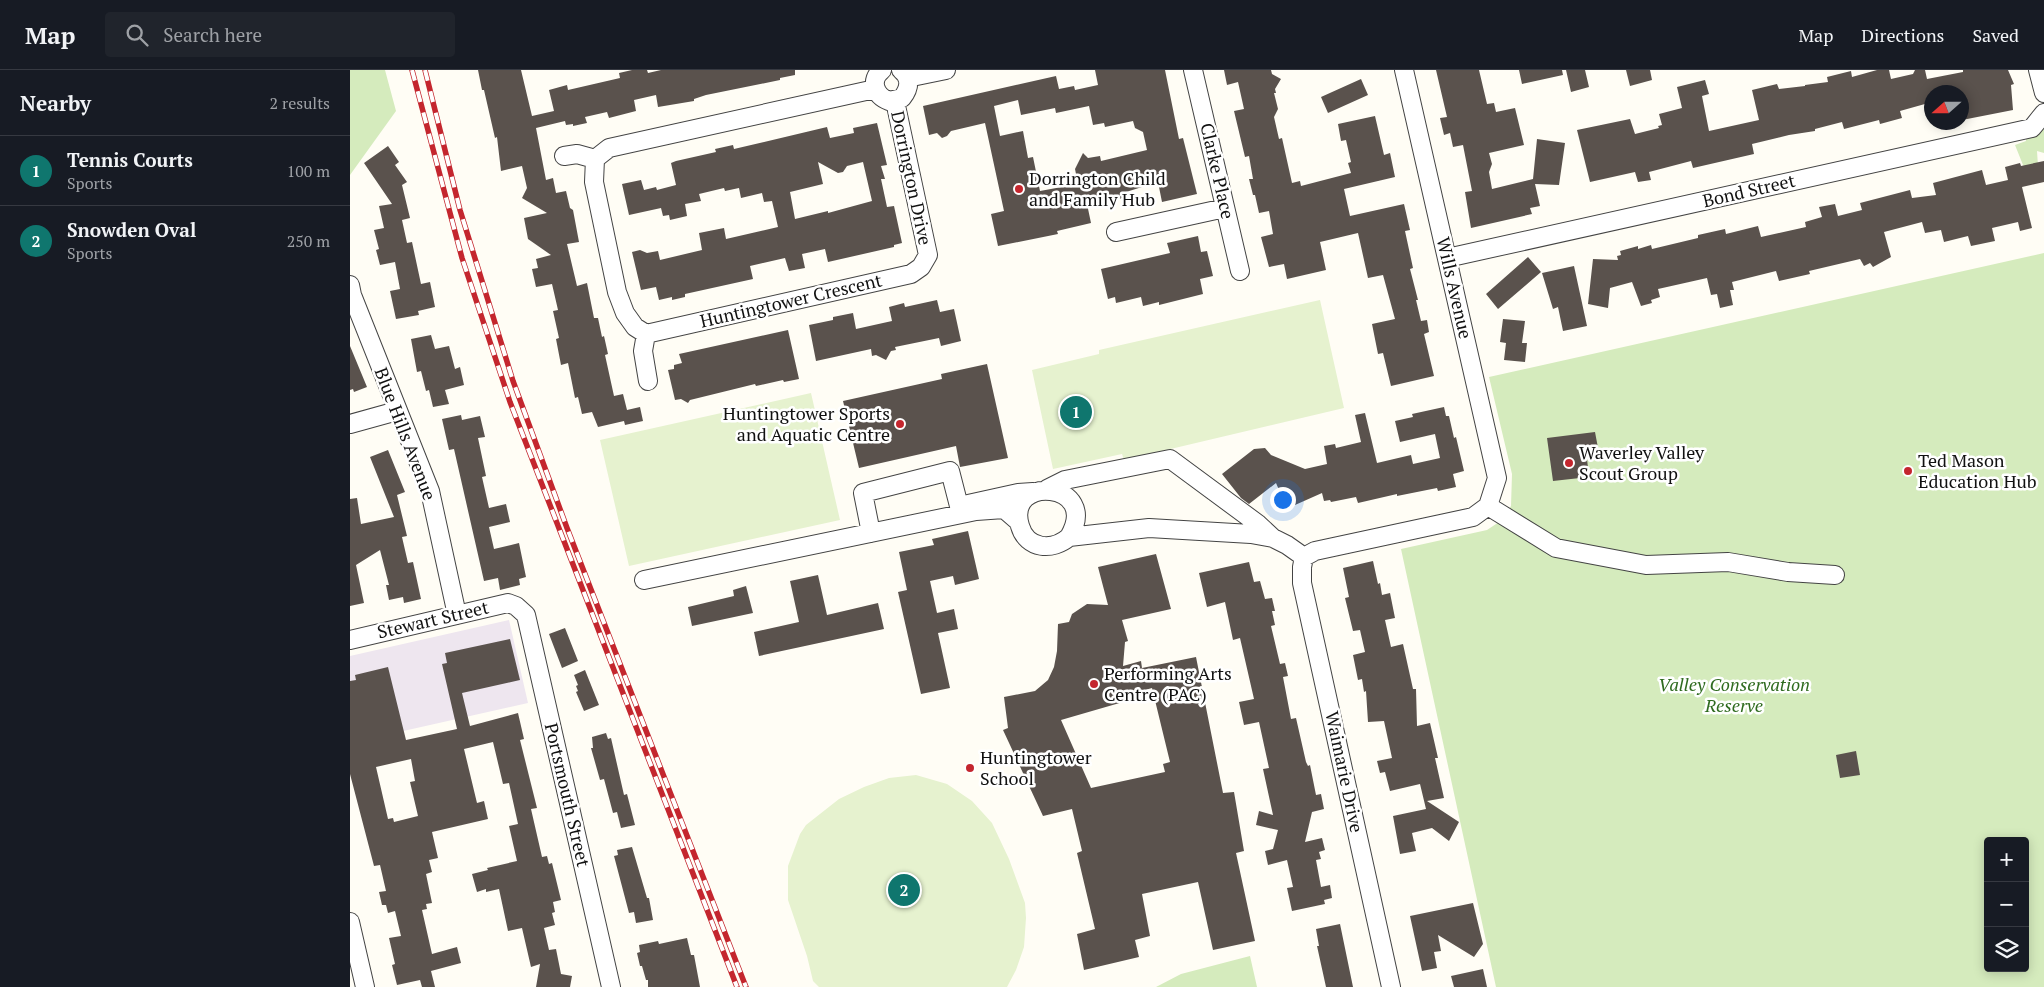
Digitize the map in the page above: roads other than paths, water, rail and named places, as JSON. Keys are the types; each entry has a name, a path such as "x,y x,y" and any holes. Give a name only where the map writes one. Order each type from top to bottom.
{"street":[{"path":"882,70 876,77 875,89 884,99 895,101 906,93 908,87 904,74 946,70"},
{"name":"Clarke Place","path":"1193,70 1240,272"},
{"name":"Wills Avenue","path":"1404,70 1497,478 1488,506"},
{"path":"2038,70 2044,93"},
{"path":"648,381 643,351 646,334 635,327 625,314 617,292 594,182 595,160 609,148 875,89"},
{"name":"Dorrington Drive","path":"895,101 928,255"},
{"name":"Bond Street","path":"1447,258 2032,128 2044,112"},
{"path":"564,156 576,154 595,160"},
{"path":"1116,232 1225,208"},
{"name":"Huntingtower Crescent","path":"646,334 910,274 922,267 928,255"},
{"name":"Blue Hills Avenue","path":"350,285 352,295 397,411 430,491 457,615"},
{"path":"350,424 397,411"},
{"path":"1019,522 1020,508 1023,502 1040,491 1065,480 1170,459 1258,524 1273,538"},
{"path":"644,580 984,510 1004,509 1019,522 1026,538 1033,544 1051,547 1061,544 1069,537 1075,527 1076,517 1074,506 1067,497 1058,491 1018,493 959,506 950,471 863,492 871,533"},
{"path":"1069,537 1149,528 1251,534 1273,538 1287,544 1304,557 1315,550 1472,517 1488,506 1556,548 1646,565 1728,562 1788,572 1835,575"},
{"name":"Waimarie Drive","path":"1304,557 1302,583 1391,987"},
{"name":"Stewart Street","path":"350,640 508,603 516,606"},
{"name":"Portsmouth Street","path":"516,606 526,615 611,987"},
{"path":"350,922 365,987"}],"railway":[{"path":"412,70 462,258 510,402 737,987"},
{"path":"425,70 460,210 513,381 567,528 746,987"}],"place":[{"name":"Dorrington Child and Family Hub","path":"1019,189"},
{"name":"Tennis Courts","path":"1076,412"},
{"name":"Huntingtower Sports and Aquatic Centre","path":"900,424"},
{"name":"Waverley Valley Scout Group","path":"1569,463"},
{"name":"Ted Mason Education Hub","path":"1908,471"},
{"name":"Performing Arts Centre (PAC)","path":"1094,684"},
{"name":"Huntingtower School","path":"970,768"},
{"name":"Snowden Oval","path":"904,890"}],"park label":[{"name":"Valley Conservation Reserve","path":"1734,695"}]}
